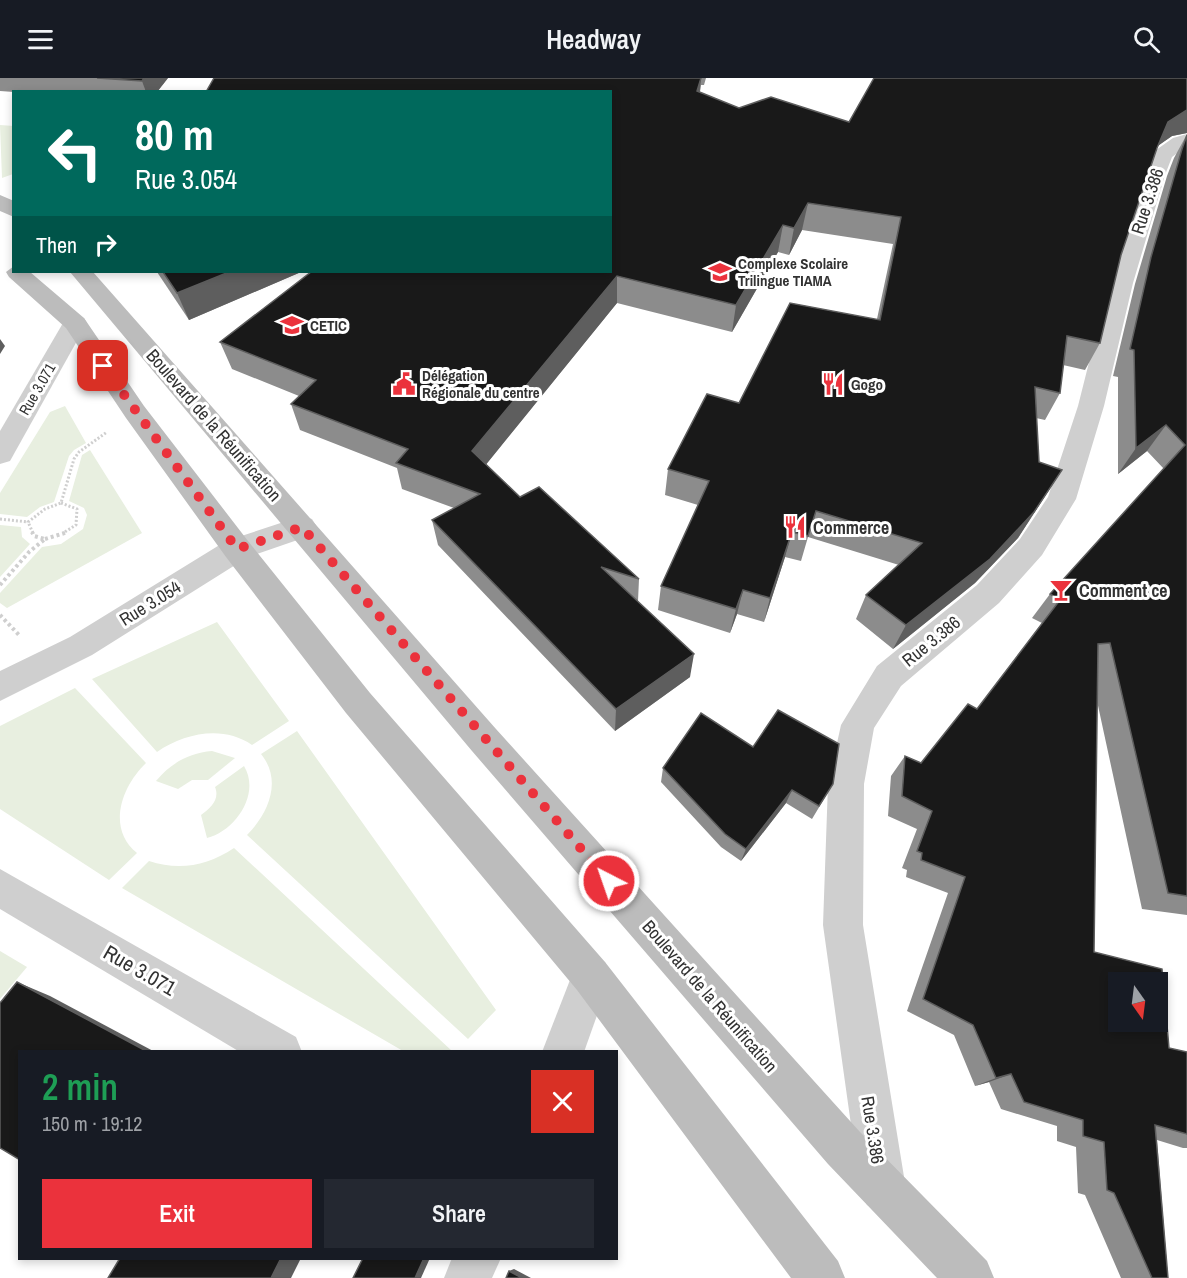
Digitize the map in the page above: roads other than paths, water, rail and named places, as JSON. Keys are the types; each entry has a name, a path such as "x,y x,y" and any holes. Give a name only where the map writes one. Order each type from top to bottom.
{"main road":[{"path":"0,200 12,209"},
{"path":"0,258 12,267"},
{"path":"18,273 75,323 135,412 237,549 358,703 591,976 821,1278"},
{"name":"Boulevard de la Réunification","path":"82,273 500,757 883,1189 970,1278"}],"street":[{"name":"Rue 3.386","path":"883,1189 843,925 846,784 858,725 889,676 988,594 1031,546 1062,499 1090,406 1121,283 1155,175 1163,154 1187,140"},
{"name":"Rue 3.071","path":"0,454 75,323"},
{"name":"Rue 3.054","path":"0,687 81,645 237,549 302,527"},
{"name":"Rue 3.071","path":"0,888 277,1050"},
{"path":"564,1050 591,976"},
{"path":"468,1278 476,1260"}],"place":[{"name":"Complexe Scolaire Trilingue TIAMA","path":"720,272"},
{"name":"CETIC","path":"292,325"},
{"name":"Délégation Régionale du centre","path":"404,384"},
{"name":"Gogo","path":"833,384"},
{"name":"Commerce","path":"795,527"},
{"name":"Comment ce","path":"1061,590"}]}
